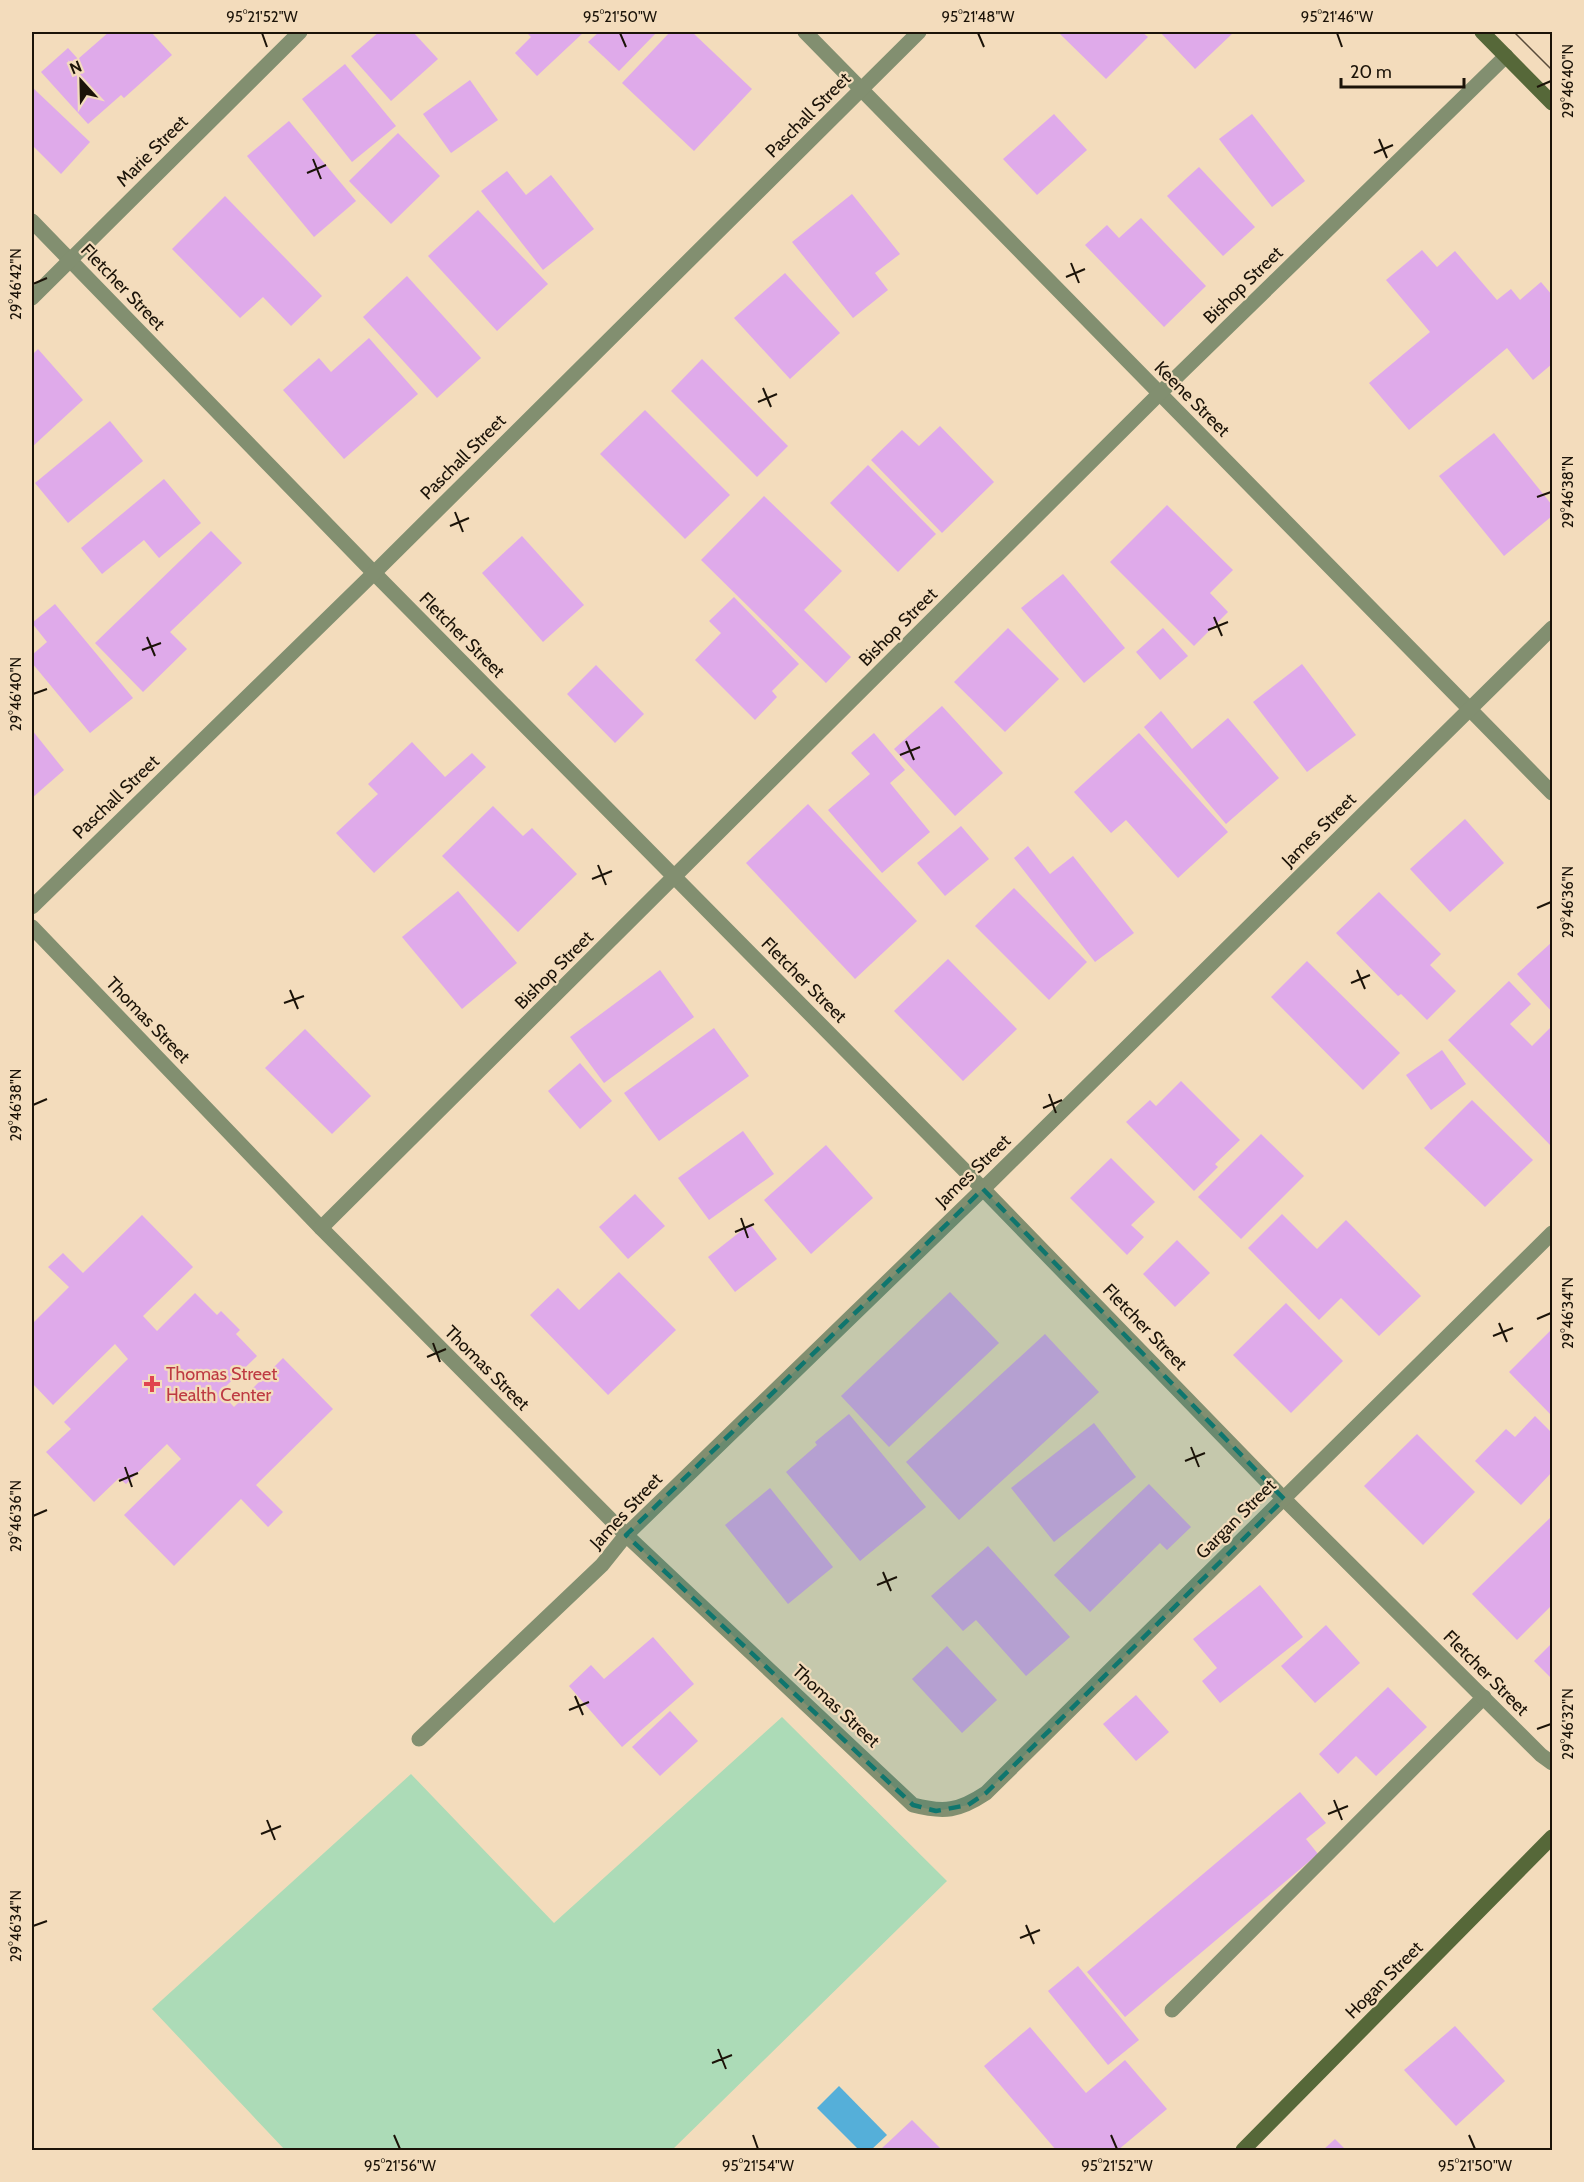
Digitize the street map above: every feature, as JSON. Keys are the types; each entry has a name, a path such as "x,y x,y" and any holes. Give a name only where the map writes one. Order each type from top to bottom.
{"main road":[{"path":"1482,32 1552,103"},
{"name":"Hogan Street","path":"1243,2151 1552,1837"}],"street":[{"name":"Marie Street","path":"32,298 300,32"},
{"name":"Keene Street","path":"805,32 1552,793"},
{"name":"Paschall Street","path":"32,907 374,573 919,32"},
{"name":"Bishop Street","path":"321,1228 1159,394 1506,56"},
{"name":"Fletcher Street","path":"32,221 374,573 983,1189 1284,1498 1552,1763"},
{"name":"James Street","path":"419,1739 602,1565 626,1534 983,1189 1552,628"},
{"name":"Thomas Street","path":"32,927 321,1228 626,1534 913,1805 936,1811"},
{"name":"Gargan Street","path":"936,1811 968,1805 986,1793 1552,1233"},
{"path":"1172,2010 1484,1697"}],"highlighted area":[{"path":"983,1189 1284,1499 986,1793 968,1805 936,1811 913,1805 626,1535"}],"green space":[{"path":"782,1717 947,1881 672,2150 285,2150 152,2009 411,1774 554,1923"}],"water":[{"path":"839,2086 887,2135 871,2150 859,2150 817,2108"}],"building":[{"path":"109,32 151,32 172,55 124,98 121,95 88,124 41,72 68,48 78,59"},
{"path":"379,32 413,32 438,59 391,101 351,56"},
{"path":"526,32 584,32 537,76 515,53 531,37"},
{"path":"599,32 657,32 619,71 588,42"},
{"path":"670,32 692,32 752,89 694,151 622,83"},
{"path":"1058,32 1142,32 1148,37 1106,79"},
{"path":"1160,32 1234,32 1195,69"},
{"path":"345,64 396,126 352,162 302,99"},
{"path":"470,80 498,120 451,153 423,114"},
{"path":"32,87 90,142 61,174 32,145"},
{"path":"1054,114 1087,150 1037,195 1003,159"},
{"path":"1252,114 1305,181 1272,207 1219,139"},
{"path":"289,121 356,201 314,237 247,156"},
{"path":"398,133 440,176 391,224 349,181"},
{"path":"1199,167 1255,227 1223,256 1167,196"},
{"path":"507,171 526,195 551,175 594,229 543,270 481,191"},
{"path":"852,194 900,254 875,273 888,290 853,318 792,242"},
{"path":"225,196 322,296 291,326 263,297 240,318 172,249"},
{"path":"478,210 548,284 497,331 428,256"},
{"path":"1141,218 1206,286 1164,327 1085,245 1107,225 1119,238"},
{"path":"1422,250 1437,267 1455,251 1497,300 1511,289 1520,300 1541,282 1552,295 1552,364 1533,380 1507,348 1409,430 1369,383 1430,332 1386,280"},
{"path":"785,273 840,333 790,379 734,318"},
{"path":"407,276 481,358 437,398 363,317"},
{"path":"369,338 418,394 344,459 283,390 319,358 331,372"},
{"path":"38,349 83,400 32,447 32,355"},
{"path":"702,359 788,446 757,477 671,391"},
{"path":"645,410 730,495 685,539 600,454"},
{"path":"110,421 143,461 68,523 35,483"},
{"path":"940,426 994,482 942,533 871,460 902,430 919,446"},
{"path":"1494,433 1552,505 1552,516 1504,556 1439,476"},
{"path":"868,465 936,534 898,572 830,503"},
{"path":"164,479 201,523 159,558 144,540 102,574 81,548"},
{"path":"764,496 842,571 804,610 851,657 826,683 701,560"},
{"path":"1167,505 1233,570 1210,593 1228,612 1194,646 1110,562"},
{"path":"211,531 242,563 170,632 187,649 143,692 95,643"},
{"path":"522,536 584,605 543,642 482,573"},
{"path":"1063,574 1125,648 1084,683 1021,608"},
{"path":"734,597 799,664 772,691 777,697 755,720 695,660 721,633 709,621"},
{"path":"55,604 133,698 90,733 32,663 32,655 47,642 32,623"},
{"path":"1008,628 1059,679 1005,732 954,682"},
{"path":"1163,628 1188,656 1160,680 1136,652"},
{"path":"1302,664 1356,735 1307,772 1253,702"},
{"path":"596,665 644,714 615,743 567,694"},
{"path":"942,706 1003,773 955,816 894,749"},
{"path":"1161,711 1192,749 1228,718 1279,778 1226,824 1144,727"},
{"path":"32,730 64,770 32,798"},
{"path":"874,733 905,770 890,783 930,832 882,873 828,810 870,774 851,753"},
{"path":"1139,733 1228,832 1178,878 1126,820 1111,833 1074,792"},
{"path":"412,742 445,777 472,753 486,767 374,873 336,833 378,794 368,784"},
{"path":"808,804 917,921 855,979 746,863"},
{"path":"493,806 523,836 532,828 577,874 518,932 442,856"},
{"path":"1465,819 1504,863 1450,912 1410,869"},
{"path":"961,826 989,859 945,896 917,863"},
{"path":"1028,846 1050,874 1073,856 1134,933 1095,962 1014,858"},
{"path":"1014,888 1087,962 1049,1000 975,926"},
{"path":"458,891 517,963 462,1009 402,937"},
{"path":"1379,892 1441,954 1430,965 1456,991 1427,1020 1401,994 1398,996 1336,933"},
{"path":"1552,942 1552,1012 1517,974"},
{"path":"948,959 1017,1029 963,1081 894,1011"},
{"path":"1307,961 1400,1053 1363,1090 1271,997"},
{"path":"660,970 694,1017 604,1083 570,1037"},
{"path":"1509,981 1531,1004 1510,1024 1532,1046 1552,1026 1552,1147 1448,1040"},
{"path":"714,1028 749,1076 659,1141 624,1093"},
{"path":"305,1029 371,1096 332,1134 265,1068"},
{"path":"1442,1050 1466,1084 1431,1110 1406,1075"},
{"path":"580,1063 612,1101 580,1129 548,1091"},
{"path":"1181,1081 1240,1140 1215,1164 1218,1167 1194,1191 1126,1122 1150,1100 1156,1106"},
{"path":"1472,1100 1533,1160 1485,1207 1424,1148"},
{"path":"743,1131 774,1174 709,1220 678,1178"},
{"path":"1261,1134 1304,1176 1241,1239 1198,1197"},
{"path":"826,1145 873,1198 811,1254 764,1200"},
{"path":"1111,1158 1155,1202 1131,1225 1144,1237 1127,1255 1070,1198"},
{"path":"635,1194 665,1226 628,1259 599,1227"},
{"path":"1282,1214 1317,1249 1346,1220 1421,1296 1379,1336 1341,1298 1319,1320 1248,1248"},
{"path":"142,1215 193,1267 143,1316 157,1331 195,1293 217,1315 221,1311 240,1330 236,1334 257,1356 220,1392 234,1407 283,1358 333,1409 256,1485 283,1512 268,1527 241,1499 174,1566 124,1515 181,1459 167,1444 126,1484 119,1478 94,1502 46,1452 71,1429 64,1422 128,1359 115,1344 53,1405 32,1383 32,1324 69,1287 48,1267 63,1253 83,1273"},
{"path":"750,1224 777,1259 735,1292 708,1257"},
{"path":"1177,1240 1210,1273 1175,1307 1143,1274"},
{"path":"619,1272 676,1330 608,1395 530,1315 558,1288 579,1310"},
{"path":"950,1292 999,1343 889,1447 841,1396"},
{"path":"1286,1303 1343,1361 1291,1413 1233,1355"},
{"path":"1552,1329 1552,1416 1509,1372"},
{"path":"1045,1334 1099,1392 959,1520 906,1462"},
{"path":"849,1414 926,1507 860,1561 786,1472 817,1445 815,1442"},
{"path":"1535,1416 1552,1433 1552,1472 1521,1505 1475,1461 1506,1429 1515,1437"},
{"path":"1094,1423 1136,1477 1054,1542 1011,1488"},
{"path":"1417,1434 1475,1492 1423,1545 1364,1486"},
{"path":"1149,1484 1191,1527 1167,1550 1160,1543 1090,1612 1054,1575"},
{"path":"770,1488 833,1567 788,1604 725,1525"},
{"path":"1552,1516 1552,1605 1517,1640 1472,1594"},
{"path":"988,1546 1070,1637 1026,1676 976,1620 963,1631 931,1596"},
{"path":"1260,1585 1303,1637 1220,1703 1202,1681 1217,1668 1193,1639"},
{"path":"1326,1625 1360,1663 1315,1703 1281,1666"},
{"path":"653,1637 694,1684 622,1747 569,1686 591,1665 604,1679"},
{"path":"1552,1643 1552,1679 1534,1661"},
{"path":"947,1646 997,1700 962,1733 912,1679"},
{"path":"1388,1687 1427,1727 1376,1776 1356,1756 1338,1774 1319,1754"},
{"path":"1136,1695 1169,1732 1136,1761 1103,1724"},
{"path":"670,1711 698,1741 660,1776 632,1747"},
{"path":"1300,1792 1326,1823 1306,1839 1318,1854 1125,2017 1087,1972"},
{"path":"1078,1966 1139,2040 1108,2065 1048,1991"},
{"path":"1455,2026 1505,2081 1456,2126 1404,2070"},
{"path":"1030,2027 1086,2093 1125,2060 1167,2109 1118,2150 1056,2150 984,2066"},
{"path":"912,2120 942,2150 880,2150"},
{"path":"1335,2139 1346,2150 1323,2150"}],"tram line":[{"path":"1514,32 1552,70"}],"place":[{"name":"Thomas Street Health Center","path":"152,1384"}]}
